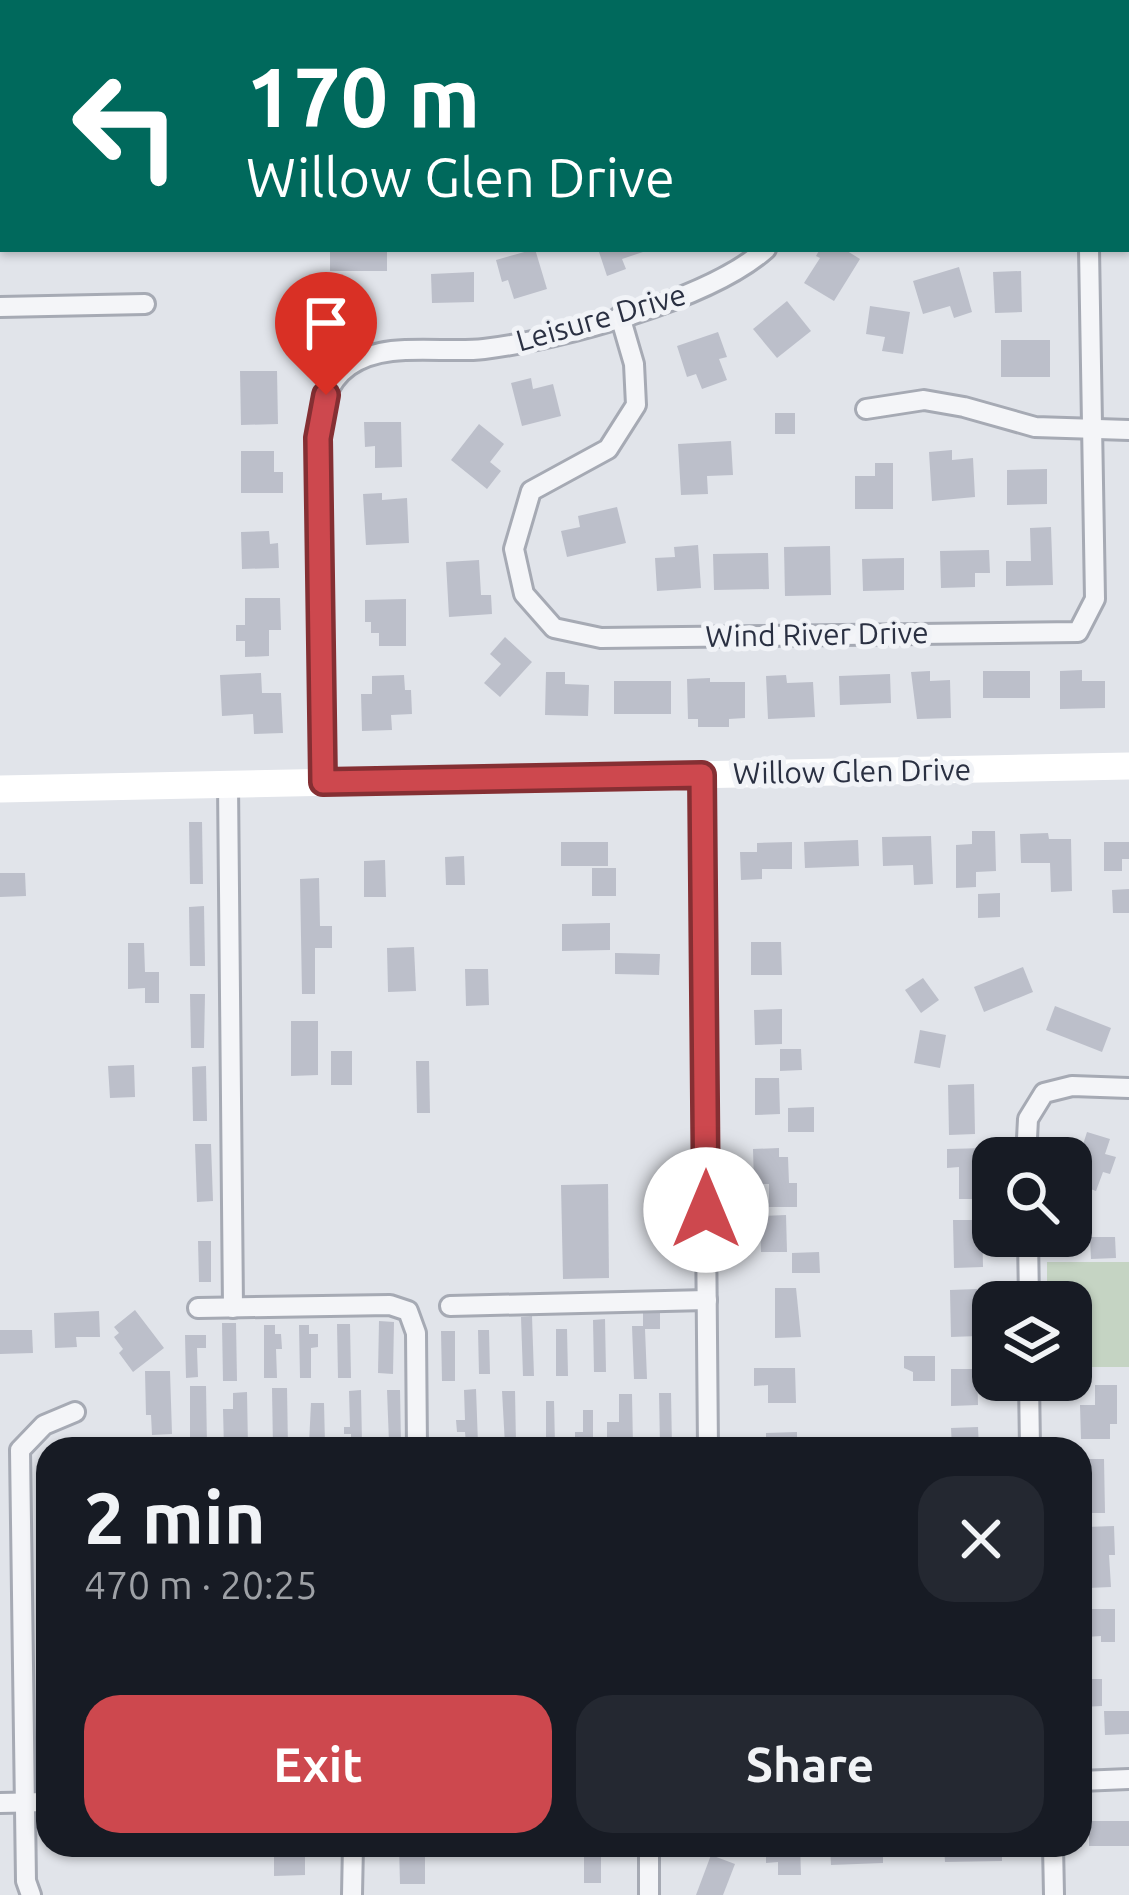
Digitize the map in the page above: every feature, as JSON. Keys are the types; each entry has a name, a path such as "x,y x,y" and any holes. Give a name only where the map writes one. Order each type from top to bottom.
{"main road":[{"name":"Willow Glen Drive","path":"0,789 1129,766"}],"street":[{"name":"Leisure Drive","path":"323,782 318,438 326,395 336,377 373,354 511,345 620,316 714,284 762,252"},
{"name":"Wind River Drive","path":"620,316 634,364 636,405 608,449 531,491 514,549 524,594 554,628 601,638 1078,632 1096,598 1088,252"},
{"path":"0,307 145,304"},
{"path":"866,409 924,400 1035,428 1129,430"},
{"path":"702,775 708,1437"},
{"path":"228,784 233,1308"},
{"path":"1027,1137 1028,1119 1044,1094 1057,1087 1129,1088"},
{"path":"450,1306 707,1300"},
{"path":"198,1308 390,1305 408,1310 416,1334 417,1437"},
{"path":"1030,1401 1030,1437"},
{"path":"31,1895 26,1881 24,1803 20,1450 44,1425 75,1412"},
{"path":"1092,1780 1129,1779"},
{"path":"0,1803 36,1802"},
{"path":"352,1895 353,1857"},
{"path":"649,1857 649,1895"},
{"path":"1053,1857 1054,1895"}],"green space":[{"path":"1047,1262 1129,1262 1129,1367 1092,1367 1092,1281 1047,1281"}],"building":[{"path":"330,252 387,252 387,271 330,271"},
{"path":"536,252 547,289 514,299 508,280 502,282 496,260"},
{"path":"599,252 643,252 622,259 626,269 607,276"},
{"path":"818,252 849,252 860,259 834,301 804,283 820,258"},
{"path":"959,267 972,312 954,318 950,306 923,314 913,281"},
{"path":"1021,271 1022,312 995,313 993,272"},
{"path":"474,272 474,302 432,303 431,274"},
{"path":"787,301 811,331 777,358 753,329"},
{"path":"870,306 910,312 903,354 882,351 885,337 866,334"},
{"path":"718,332 727,357 719,359 727,380 702,389 696,374 687,377 677,346"},
{"path":"1001,340 1050,340 1050,377 1001,377"},
{"path":"240,371 277,371 278,424 241,425"},
{"path":"531,378 533,389 553,384 561,416 522,426 511,383"},
{"path":"775,413 795,413 795,434 775,434"},
{"path":"364,422 401,422 402,467 375,468 375,446 365,447"},
{"path":"479,424 504,444 490,462 501,471 487,489 451,460"},
{"path":"731,441 733,475 707,476 708,494 681,495 678,444"},
{"path":"952,450 952,460 973,458 975,497 932,501 929,452"},
{"path":"241,451 274,451 274,472 283,472 283,493 241,493"},
{"path":"875,463 893,463 893,509 855,509 855,476 875,476"},
{"path":"1047,469 1047,504 1007,505 1007,470"},
{"path":"382,493 382,500 407,498 409,543 366,545 363,494"},
{"path":"617,507 626,543 567,557 561,531 580,527 578,516"},
{"path":"1051,527 1053,585 1006,586 1006,561 1031,561 1030,528"},
{"path":"269,531 270,544 278,543 279,568 242,569 241,532"},
{"path":"698,545 701,588 657,591 655,558 675,557 674,547"},
{"path":"830,546 831,595 785,596 784,547"},
{"path":"989,550 990,573 975,573 975,587 941,588 940,551"},
{"path":"768,553 769,589 714,590 713,554"},
{"path":"904,558 904,590 863,591 862,559"},
{"path":"479,560 481,595 491,595 492,614 449,617 446,562"},
{"path":"245,598 280,598 281,630 269,630 269,656 245,657 245,641 236,641 236,625 245,625"},
{"path":"406,599 406,646 379,646 379,633 371,633 371,622 365,622 365,600"},
{"path":"505,637 532,662 500,697 484,683 501,664 490,654"},
{"path":"1082,670 1082,681 1105,681 1105,708 1060,709 1060,671"},
{"path":"930,671 930,681 950,680 951,718 917,719 911,672"},
{"path":"983,671 1030,671 1030,698 983,698"},
{"path":"546,672 565,672 565,684 589,685 588,716 545,715"},
{"path":"261,673 262,693 281,693 283,733 254,734 253,714 222,716 220,675"},
{"path":"890,674 891,703 840,705 839,676"},
{"path":"404,675 405,690 411,690 412,714 391,715 392,730 362,731 361,694 372,694 372,676"},
{"path":"786,675 787,683 813,682 815,717 768,719 766,676"},
{"path":"710,678 710,682 745,682 745,718 729,719 729,727 698,727 698,719 688,719 687,679"},
{"path":"614,681 671,681 671,714 614,714"},
{"path":"189,822 202,822 203,884 190,884"},
{"path":"972,831 995,831 996,871 976,872 976,887 956,888 956,845 972,844"},
{"path":"1048,833 1049,839 1071,839 1072,891 1051,892 1050,863 1021,863 1020,834"},
{"path":"931,836 933,884 914,885 913,865 883,866 882,837"},
{"path":"858,840 859,866 805,868 804,842"},
{"path":"561,842 608,842 608,866 561,866"},
{"path":"792,842 792,869 762,869 762,879 741,880 740,852 757,852 757,843"},
{"path":"1104,842 1129,842 1129,859 1122,859 1122,871 1104,871"},
{"path":"464,856 465,885 446,885 445,857"},
{"path":"385,860 386,897 364,897 364,861"},
{"path":"592,868 616,868 616,896 592,896"},
{"path":"0,873 25,873 26,896 0,897"},
{"path":"319,878 320,926 332,926 332,948 315,948 315,994 302,994 300,879"},
{"path":"1129,889 1129,913 1113,913 1112,890"},
{"path":"1000,893 1000,917 978,918 978,894"},
{"path":"204,906 205,966 190,966 189,907"},
{"path":"610,923 610,950 562,951 562,924"},
{"path":"751,942 781,942 782,975 751,975"},
{"path":"128,943 144,943 145,972 159,972 159,1003 145,1003 145,988 128,989"},
{"path":"414,947 416,991 388,992 387,948"},
{"path":"615,953 660,954 659,975 615,974"},
{"path":"1023,967 1033,992 984,1012 974,987"},
{"path":"465,969 488,969 489,1005 466,1006"},
{"path":"923,978 939,1000 921,1013 905,990"},
{"path":"190,994 205,994 204,1048 191,1048"},
{"path":"1055,1006 1111,1028 1102,1052 1046,1030"},
{"path":"782,1009 782,1044 755,1045 754,1010"},
{"path":"291,1021 318,1021 318,1075 291,1076"},
{"path":"920,1030 946,1035 940,1068 914,1063"},
{"path":"780,1049 801,1049 802,1070 780,1071"},
{"path":"331,1051 352,1051 352,1085 331,1085"},
{"path":"416,1061 429,1061 430,1113 417,1113"},
{"path":"134,1065 135,1097 110,1098 108,1066"},
{"path":"206,1066 207,1121 193,1121 192,1067"},
{"path":"755,1078 779,1078 780,1114 755,1115"},
{"path":"974,1084 975,1134 949,1135 948,1085"},
{"path":"814,1107 814,1132 788,1132 788,1108"},
{"path":"1087,1132 1110,1139 1105,1154 1116,1157 1096,1191 1092,1190 1092,1137 1085,1137"},
{"path":"195,1144 211,1144 213,1201 197,1202"},
{"path":"779,1148 779,1157 788,1157 789,1183 797,1183 797,1207 769,1207 769,1184 754,1184 753,1149"},
{"path":"972,1148 972,1199 959,1199 959,1167 947,1168 947,1149"},
{"path":"608,1184 609,1278 563,1279 561,1185"},
{"path":"786,1215 787,1252 761,1252 760,1216"},
{"path":"953,1220 972,1220 972,1257 983,1257 983,1267 954,1268"},
{"path":"1092,1237 1115,1237 1116,1258 1091,1259"},
{"path":"198,1241 211,1241 211,1282 199,1282"},
{"path":"819,1252 820,1273 792,1273 792,1253"},
{"path":"775,1288 796,1288 801,1337 775,1338"},
{"path":"972,1289 972,1336 951,1337 950,1290"},
{"path":"135,1310 164,1348 133,1372 119,1353 123,1349 114,1337 119,1333 114,1327"},
{"path":"99,1311 100,1337 76,1337 77,1347 55,1348 54,1313"},
{"path":"643,1313 660,1313 660,1329 645,1329 647,1379 634,1379 632,1326 643,1326"},
{"path":"532,1316 534,1376 523,1376 521,1317"},
{"path":"605,1319 606,1372 594,1372 593,1320"},
{"path":"379,1321 394,1322 393,1374 378,1373"},
{"path":"222,1323 236,1323 237,1381 223,1381"},
{"path":"337,1324 350,1324 351,1378 338,1378"},
{"path":"264,1325 275,1325 275,1334 281,1334 282,1349 276,1349 277,1378 264,1378"},
{"path":"299,1325 309,1325 309,1334 318,1334 318,1347 311,1348 311,1378 300,1378"},
{"path":"556,1329 567,1329 568,1376 556,1376"},
{"path":"0,1330 32,1330 33,1353 0,1354"},
{"path":"478,1330 489,1330 490,1374 479,1374"},
{"path":"441,1331 455,1331 455,1381 442,1381"},
{"path":"185,1335 206,1335 206,1348 197,1348 198,1377 186,1378"},
{"path":"904,1356 935,1356 935,1381 913,1381 913,1372 904,1368"},
{"path":"754,1368 795,1368 796,1403 768,1403 768,1385 754,1386"},
{"path":"951,1369 972,1369 972,1401 978,1405 951,1406"},
{"path":"145,1371 170,1371 172,1434 152,1435 151,1415 146,1415"},
{"path":"1095,1385 1117,1385 1117,1424 1110,1424 1110,1439 1081,1437 1080,1405 1095,1405"},
{"path":"190,1386 206,1386 207,1437 190,1437"},
{"path":"272,1388 287,1388 288,1437 273,1437"},
{"path":"476,1389 478,1437 457,1432 456,1420 465,1420 464,1390"},
{"path":"361,1390 362,1437 344,1434 344,1427 350,1427 349,1391"},
{"path":"387,1390 400,1390 401,1437 389,1437"},
{"path":"502,1391 515,1391 516,1437 505,1437"},
{"path":"247,1392 248,1437 224,1437 223,1409 233,1409 233,1393"},
{"path":"659,1393 671,1393 672,1437 660,1437"},
{"path":"619,1394 632,1394 633,1437 607,1437 607,1422 619,1422"},
{"path":"546,1401 554,1401 555,1437 546,1437"},
{"path":"311,1403 324,1403 325,1437 309,1437"},
{"path":"583,1410 593,1410 593,1437 575,1437 575,1432 583,1432"},
{"path":"978,1427 978,1437 951,1437 951,1428"},
{"path":"797,1432 797,1437 766,1437 766,1433"},
{"path":"1092,1459 1104,1459 1105,1513 1092,1513"},
{"path":"1114,1526 1111,1587 1092,1588 1092,1527"},
{"path":"1092,1609 1115,1609 1115,1642 1101,1642 1101,1636 1092,1637"},
{"path":"1092,1679 1102,1679 1102,1706 1092,1706"},
{"path":"1104,1711 1129,1711 1129,1734 1105,1735"},
{"path":"1092,1821 1129,1821 1129,1846 1092,1846"},
{"path":"274,1857 305,1857 305,1875 274,1876"},
{"path":"399,1857 425,1857 425,1884 400,1884"},
{"path":"584,1857 601,1857 601,1883 584,1883"},
{"path":"710,1857 735,1864 723,1895 696,1895"},
{"path":"766,1857 800,1857 801,1875 778,1875 778,1862 766,1863"},
{"path":"831,1857 883,1857 883,1863 831,1865"},
{"path":"945,1857 1002,1857 1002,1861 945,1862"}],"route":[{"path":"326,395 318,438 323,782 702,775 706,1210"}]}
